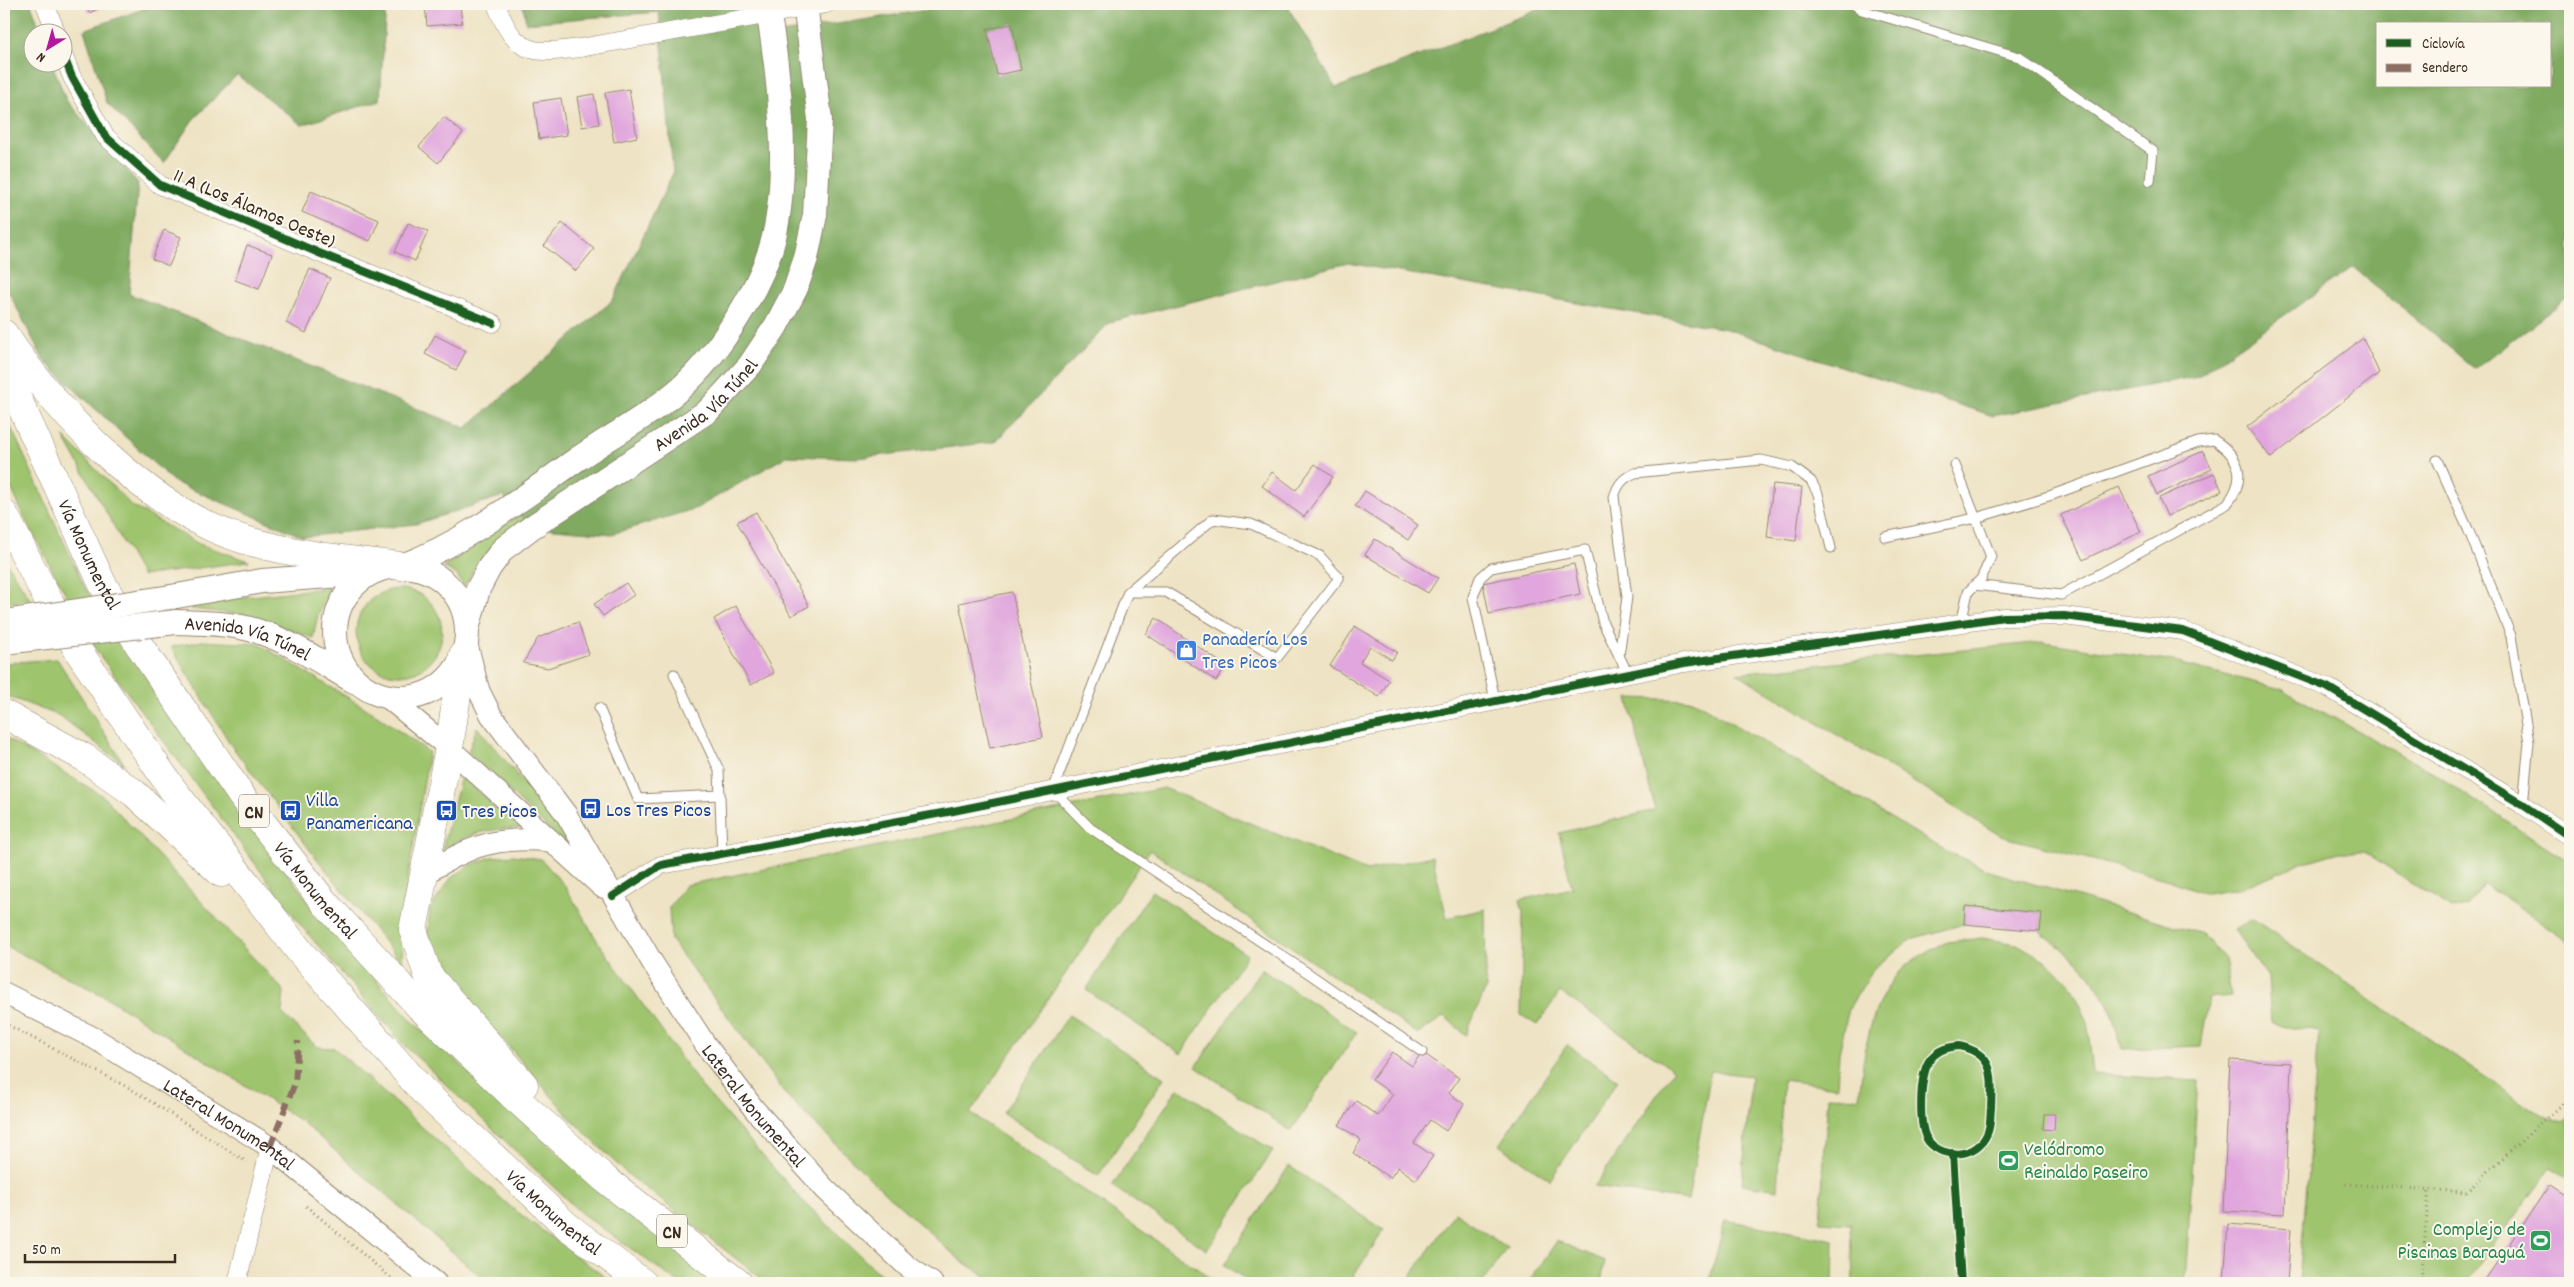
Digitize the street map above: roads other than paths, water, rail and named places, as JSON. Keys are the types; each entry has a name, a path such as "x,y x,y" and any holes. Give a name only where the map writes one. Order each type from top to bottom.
{"highway":[{"path":"4,334 55,400 90,439 131,475 206,525 243,540 282,550 402,566"},
{"name":"Vía Monumental","path":"4,369 102,583 139,645 243,798 324,902 420,1007 510,1094 605,1179 738,1283"},
{"name":"Vía Monumental","path":"4,514 46,596 79,652 173,790 301,953 423,1091 567,1226 643,1283"},
{"path":"4,535 46,596"},
{"path":"465,642 449,748 423,875 414,930 428,975 605,1179"},
{"path":"4,714 85,758 134,793 218,869 301,953"}],"main road":[{"name":"Avenida Vía Túnel","path":"465,642 478,589 489,568 503,549 532,526 708,411 750,365 776,326 795,290 806,258 815,215 820,155 820,119 812,5"},
{"name":"Avenida Vía Túnel","path":"402,566 423,558 526,496 681,388 702,367 744,307 764,266 774,238 780,206 782,143 768,8"},
{"path":"402,566 413,567 434,575 450,589 462,607 465,642 454,671 441,685 406,698 388,697 363,686 347,670 337,650 334,627 340,605 352,586 370,573 386,567 402,566"},
{"name":"Avenida Vía Túnel","path":"4,622 171,597 262,581 370,573"},
{"name":"Avenida Vía Túnel","path":"4,642 176,622 217,624 256,630 294,646 363,686"}],"street":[{"path":"45,4 52,22"},
{"path":"496,4 504,25 520,44 539,53 580,48 768,8 812,5"},
{"name":"11 A (Los Álamos Oeste)","path":"70,72 105,136 160,185 319,253 493,323"},
{"path":"612,896 661,865 1053,790 1495,700 1730,655 2004,617 2064,616 2184,631 2327,687 2524,805 2570,837"},
{"name":"Lateral Monumental","path":"465,642 479,691 491,715 566,814 612,896 705,1044 754,1110 825,1189 907,1266 932,1283"},
{"name":"Lateral Monumental","path":"388,697 449,748 612,896"},
{"path":"423,875 449,858 488,842 521,839 550,841"},
{"name":"Lateral Monumental","path":"4,993 94,1038 270,1147 436,1283"},
{"path":"237,1283 270,1147"}],"lane":[{"path":"1853,4 1862,10 2018,57 2153,151 2150,181"},
{"path":"1885,537 1976,518 2052,495 2198,442 2214,440 2225,447 2236,462 2240,480 2236,492 2227,504 2060,595 1974,585"},
{"path":"1619,656 1627,597 1614,497 1617,487 1624,478 1635,473 1761,460 1792,467 1811,481 1818,494 1831,548"},
{"path":"2437,460 2468,529 2511,636 2529,742 2524,805"},
{"path":"1955,465 1991,556 1987,569 1968,592 1961,623"},
{"path":"1128,592 1166,592 1277,658 1339,578 1320,556 1251,524 1213,519 1128,592 1053,790 1090,828 1311,975 1422,1052"},
{"path":"1495,700 1473,597 1480,578 1491,568 1585,550 1603,623 1628,674"},
{"path":"674,674 719,770 722,853"},
{"path":"599,708 638,799 720,795"}],"place":[{"name":"Panadería Los Tres Picos","path":"1186,650"},
{"name":"Los Tres Picos","path":"590,809"},
{"name":"Tres Picos","path":"446,810"},
{"name":"Villa Panamericana","path":"290,811"},
{"name":"Velódromo Reinaldo Paseiro","path":"2008,1160"},
{"name":"Complejo de Piscinas Baraguá","path":"2541,1240"}]}
